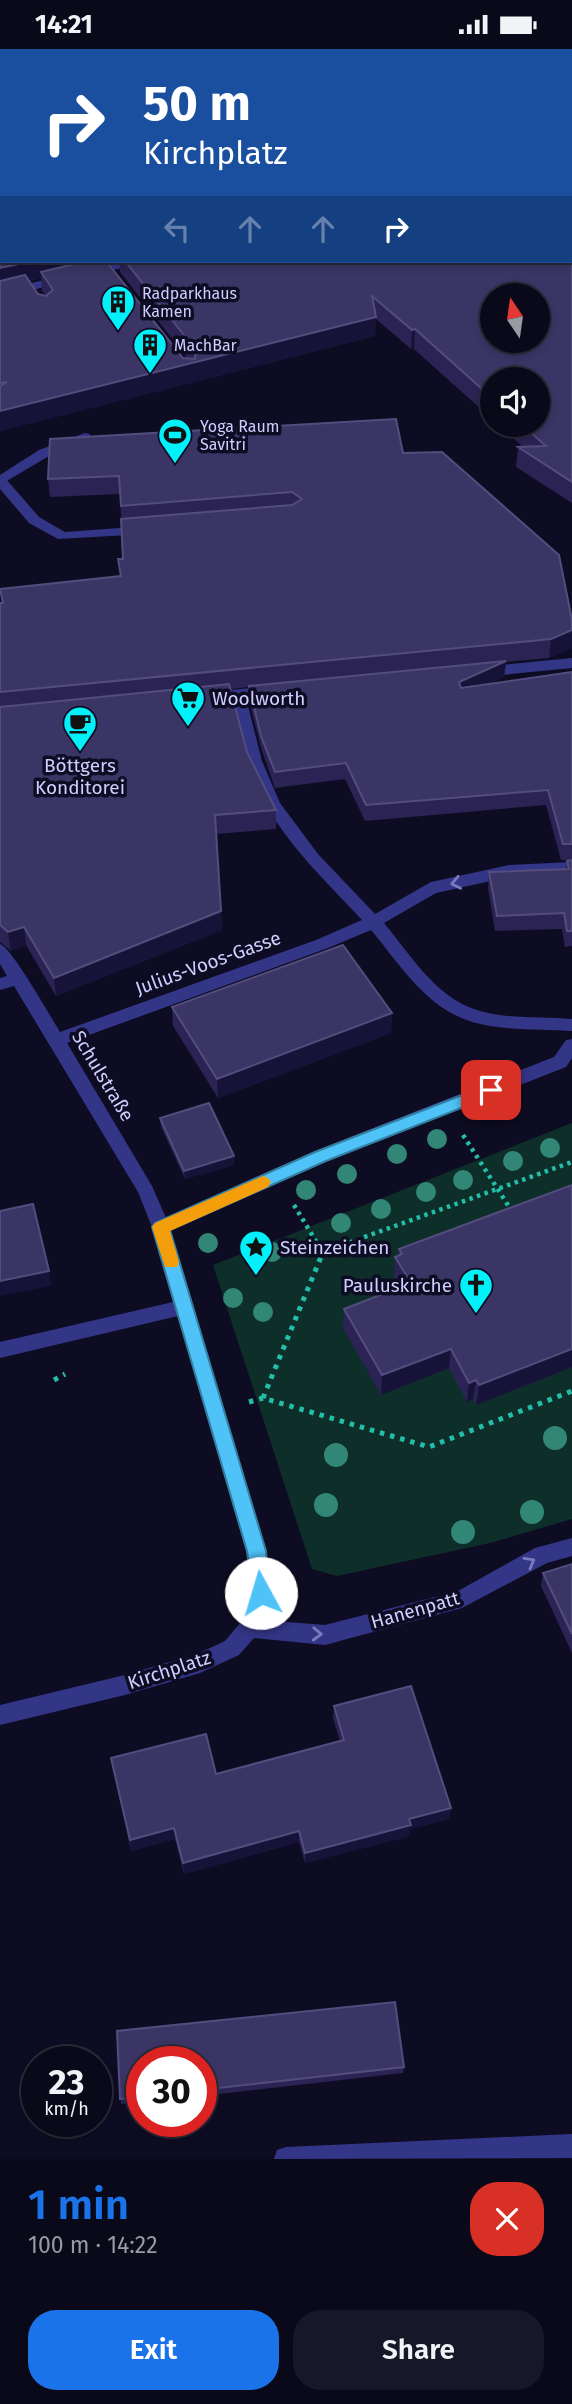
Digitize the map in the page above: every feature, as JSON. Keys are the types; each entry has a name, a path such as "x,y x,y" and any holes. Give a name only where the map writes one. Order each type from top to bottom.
{"street":[{"path":"0,294 35,292 112,274 139,263"},
{"path":"85,437 44,453 0,481 34,520 63,536 167,528"},
{"path":"460,674 572,663"},
{"path":"198,699 293,689"},
{"path":"237,695 262,782 298,842 331,881 448,1003 470,1015 572,1025"},
{"name":"Julius-Voos-Gasse","path":"57,1040 322,944 373,922 431,888 509,871 572,868"},
{"name":"Schulstraße","path":"4,955 146,1191 161,1227"},
{"path":"0,984 19,978"},
{"path":"161,1227 276,1177 560,1062 572,1045"},
{"name":"Kirchplatz","path":"0,1715 125,1685 200,1663 232,1648 249,1628 261,1593 256,1551 161,1227"},
{"path":"0,1350 184,1307"},
{"name":"Hanenpatt","path":"249,1628 325,1635 462,1599 542,1555 572,1547"},
{"path":"286,2159 572,2146"}],"path":[{"path":"445,1109 517,1219"},
{"path":"263,1398 323,1252 572,1162"},
{"path":"276,1177 323,1252"},
{"path":"215,1413 263,1398 429,1447 572,1391"}],"green space":[{"path":"572,1123 572,1519 490,1543 337,1576 312,1569 213,1265"}],"building":[{"path":"0,263 24,263 0,268"},
{"path":"79,263 108,263 183,358 195,359 195,349 127,263 572,263 572,482 518,447 546,446 536,437 550,437 550,367 480,367 480,387 415,329 412,330 372,296 376,317 0,411 0,386 7,382 0,383 0,281 25,275 38,294 46,296 53,290 41,272"},
{"path":"396,419 403,453 442,452 559,555 572,630 551,639 0,692 0,603 3,603 0,589 121,576 118,559 123,559 121,519 292,505 302,499 292,492 121,506 119,476 48,479 50,439"},
{"path":"506,661 459,682 461,688 572,672 572,844 563,844 548,790 366,805 346,763 275,772 261,736 249,686"},
{"path":"229,684 247,752 276,810 215,815 221,911 54,978 24,927 8,932 0,925 0,707"},
{"path":"572,860 572,931 567,931 564,913 497,916 489,872 569,869 567,861"},
{"path":"343,945 392,1013 217,1079 172,1007"},
{"path":"209,1103 234,1156 184,1171 160,1118"},
{"name":"Pauluskirche","path":"572,1185 572,1349 479,1385 476,1380 469,1383 451,1349 382,1375 344,1309 411,1283 395,1257 402,1254 399,1249"},
{"path":"33,1204 49,1271 0,1281 0,1211"},
{"path":"572,1564 572,1634 543,1573"},
{"path":"411,1686 451,1808 409,1819 411,1825 305,1853 299,1831 183,1863 174,1828 130,1840 111,1758 206,1734 216,1774 344,1740 334,1706"},
{"path":"395,2002 404,2067 217,2088 217,2046 126,2046 126,2098 120,2099 117,2031"}],"slow traffic":[{"path":"171,1262 161,1227 263,1182"}],"place":[{"name":"Radparkhaus Kamen","path":"118,332"},
{"name":"MachBar","path":"150,375"},
{"name":"Yoga Raum Savitri","path":"175,465"},
{"name":"Woolworth","path":"188,728"},
{"name":"Böttgers Konditorei","path":"80,753"},
{"name":"Steinzeichen","path":"256,1277"},
{"name":"Pauluskirche","path":"476,1315"}],"route":[{"path":"261,1593 256,1551 161,1227 321,1156 491,1090"}]}
